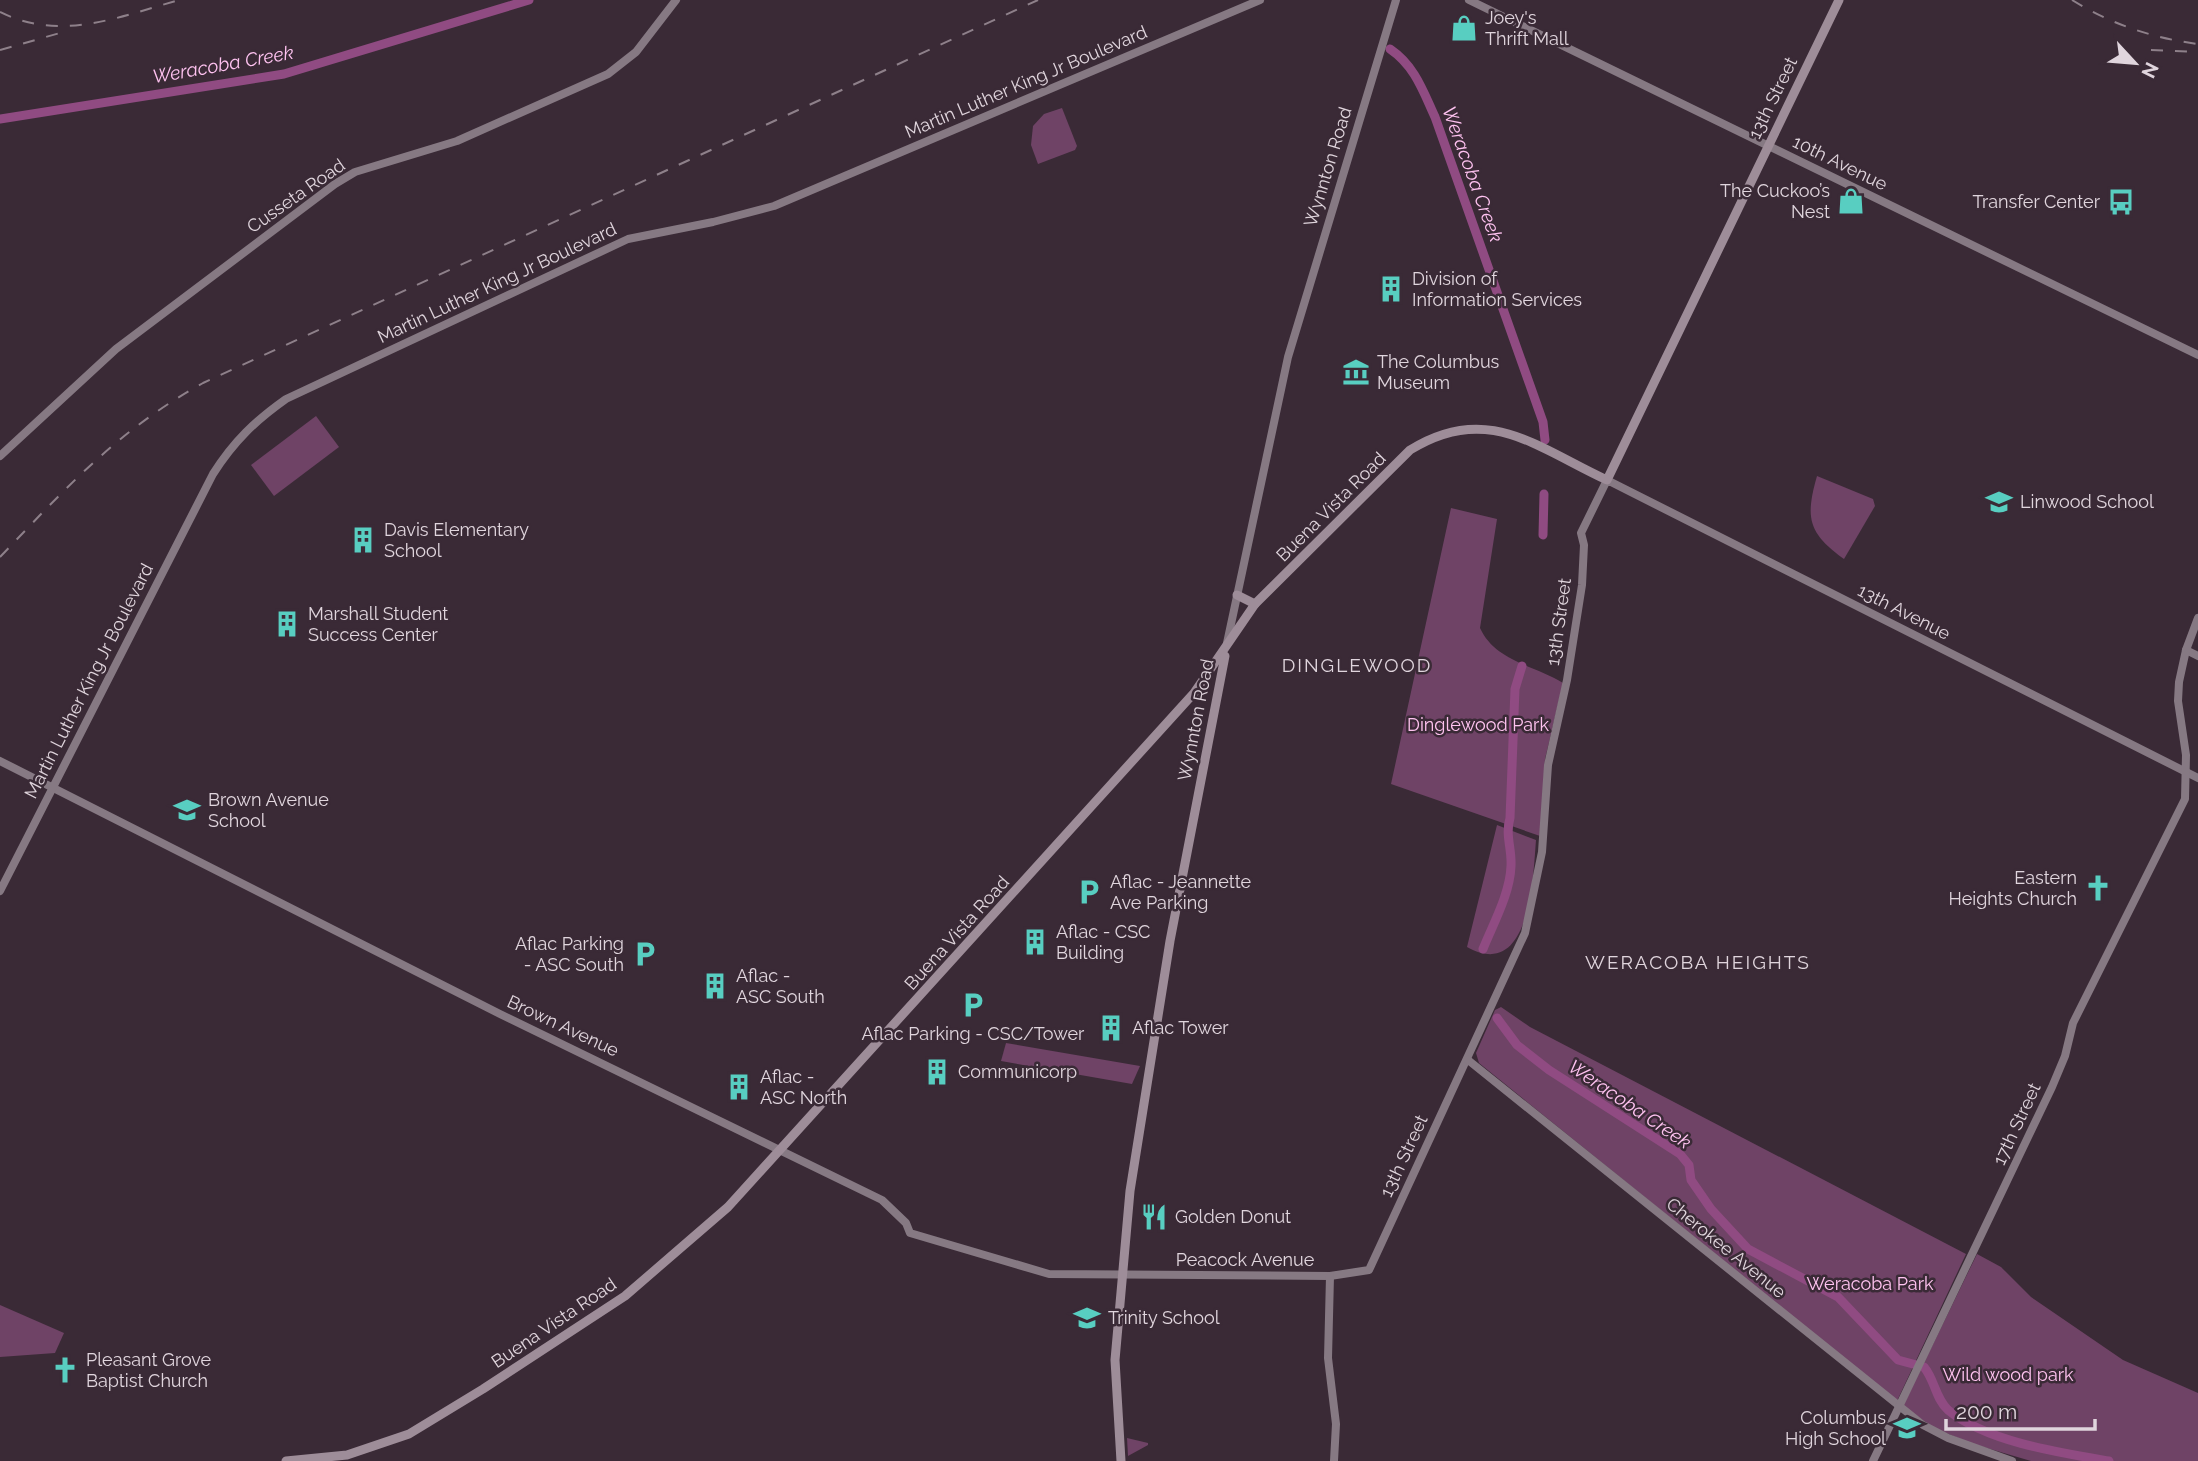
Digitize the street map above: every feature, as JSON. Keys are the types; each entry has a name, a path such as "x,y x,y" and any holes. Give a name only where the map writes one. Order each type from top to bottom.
{"main road":[{"name":"13th Street","path":"1607,480 1839,0"},
{"name":"Buena Vista Road","path":"286,1461 342,1458 387,1443 433,1421 625,1296 728,1208 1194,693 1226,651 1255,604 1410,450 1434,435 1469,428 1504,431 1607,480"},
{"path":"1237,595 1255,604"},
{"name":"Wynnton Road","path":"1121,1461 1115,1360 1120,1276 1140,1114 1226,651"}],"street":[{"name":"Cusseta Road","path":"0,456 116,349 335,184 355,172 457,141 608,74 636,52 676,0"},
{"name":"Martin Luther King Jr Boulevard","path":"0,891 214,474 232,443 253,422 286,398 628,239 725,220 774,206 1260,0"},
{"name":"Wynnton Road","path":"1226,651 1288,357 1396,0"},
{"name":"10th Avenue","path":"1469,0 2198,355"},
{"name":"13th Avenue","path":"1607,480 2198,778"},
{"name":"13th Street","path":"1369,1270 1519,948 1531,914 1542,852 1545,782 1582,584 1584,545 1581,533 1607,480"},
{"path":"2186,772 2178,701 2186,650 2198,618"},
{"path":"2186,650 2198,656"},
{"name":"Brown Avenue","path":"0,761 500,1014 882,1200 906,1223 910,1233 1036,1272 1120,1276"},
{"name":"17th Street","path":"1873,1461 2052,1087 2065,1056 2073,1023 2185,799 2186,772"},
{"name":"Cherokee Avenue","path":"1468,1060 1899,1407 1948,1438 2012,1461"},
{"name":"Peacock Avenue","path":"1120,1276 1330,1276 1369,1270"},
{"path":"1330,1276 1328,1358 1336,1424 1334,1461"}],"green space":[{"path":"1062,108 1077,146 1075,150 1038,164 1031,145 1033,126 1044,114"},
{"path":"316,416 339,447 274,496 251,465"},
{"path":"1817,476 1873,499 1875,506 1844,559 1823,541 1812,524 1811,503"},
{"name":"Dinglewood Park","path":"1451,508 1497,519 1480,628 1487,639 1505,655 1563,683 1545,759 1540,836 1391,784"},
{"path":"1497,825 1536,840 1533,878 1524,921 1516,939 1504,951 1488,954 1467,947"},
{"name":"Weracoba Park","path":"1501,1007 1530,1027 1966,1254 1897,1401 1479,1063 1476,1053 1495,1010"},
{"path":"1006,1043 1140,1066 1132,1084 1001,1061"},
{"name":"Wild wood park","path":"1977,1254 2001,1267 2031,1297 2123,1360 2198,1393 2198,1461 2031,1461 1973,1444 1934,1428 1903,1406"},
{"path":"0,1305 64,1333 55,1353 0,1357"},
{"path":"1127,1438 1148,1443 1148,1445 1128,1456"}],"waterway":[{"name":"Weracoba Creek","path":"0,119 284,74 529,0"},
{"name":"Weracoba Creek","path":"1390,49 1412,71 1435,117 1543,422 1545,440"},
{"name":"Weracoba Creek","path":"1543,535 1544,494"},
{"name":"Weracoba Creek","path":"1483,949 1510,877 1508,830 1515,689 1522,666"},
{"name":"Weracoba Creek","path":"1497,1018 1517,1045 1549,1070 1680,1154 1689,1165 1691,1180 1711,1209 1748,1249 1838,1297 1898,1360 1924,1367 1940,1400 1948,1410 1983,1430 2025,1445 2109,1461"}],"railway":[{"path":"0,12 22,21 67,26 112,19 179,0"},
{"path":"0,557 94,462 145,420 203,383 1038,0"},
{"path":"2072,0 2132,29 2198,44"},
{"path":"0,50 67,31"},
{"path":"2151,50 2198,52"}],"place":[{"name":"Joey's Thrift Mall","path":"1464,28"},
{"name":"The Cuckoo’s Nest","path":"1851,201"},
{"name":"Transfer Center","path":"2121,202"},
{"name":"Division of Information Services","path":"1391,289"},
{"name":"The Columbus Museum","path":"1356,372"},
{"name":"Linwood School","path":"1999,502"},
{"name":"Davis Elementary School","path":"363,540"},
{"name":"Marshall Student Success Center","path":"287,624"},
{"name":"Brown Avenue School","path":"187,810"},
{"name":"Eastern Heights Church","path":"2098,888"},
{"name":"Aflac - Jeannette Ave Parking","path":"1089,892"},
{"name":"Aflac - CSC Building","path":"1035,942"},
{"name":"Aflac Parking - ASC South","path":"645,954"},
{"name":"Aflac - ASC South","path":"715,986"},
{"name":"Aflac Parking - CSC/Tower","path":"973,1005"},
{"name":"Aflac Tower","path":"1111,1028"},
{"name":"Communicorp","path":"937,1072"},
{"name":"Aflac - ASC North","path":"739,1087"},
{"name":"Golden Donut","path":"1154,1217"},
{"name":"Trinity School","path":"1087,1318"},
{"name":"Pleasant Grove Baptist Church","path":"65,1370"},
{"name":"Columbus High School","path":"1907,1428"}],"district":[{"name":"DINGLEWOOD","path":"1357,665"},
{"name":"WERACOBA HEIGHTS","path":"1698,962"}]}
